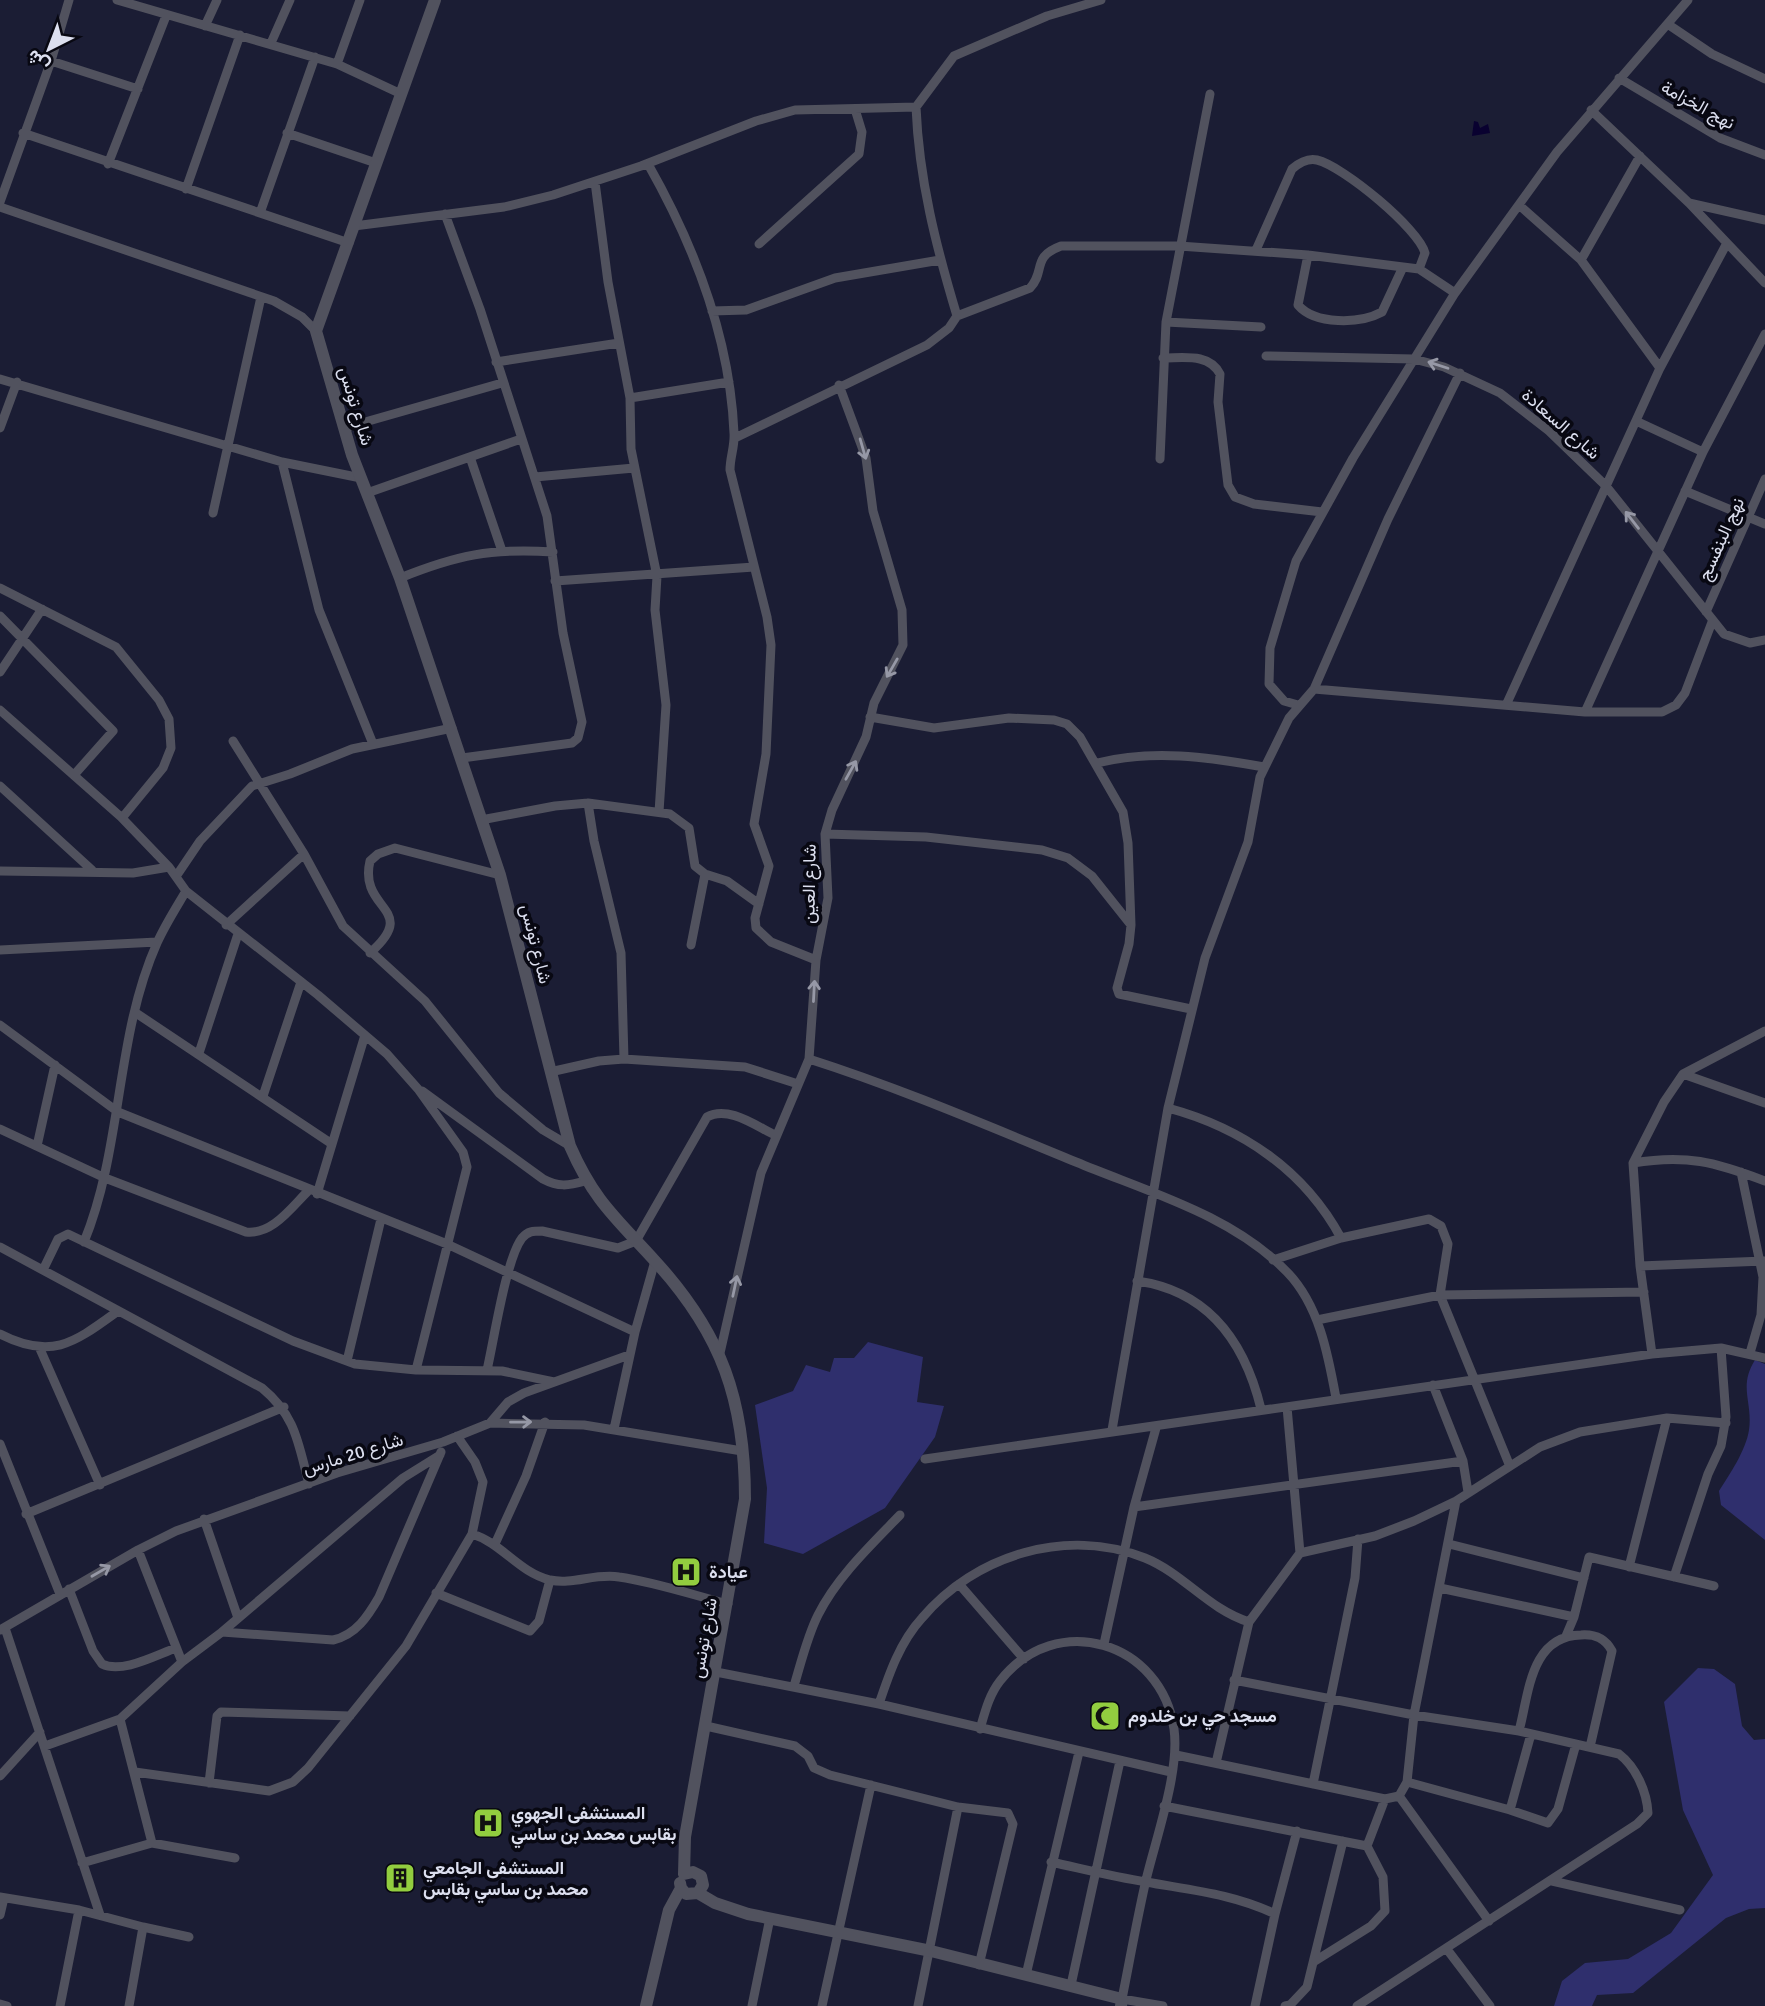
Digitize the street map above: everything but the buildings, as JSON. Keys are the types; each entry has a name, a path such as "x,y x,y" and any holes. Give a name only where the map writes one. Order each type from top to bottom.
{"street":[{"path":"69,0 51,61 23,133 0,205 287,308 316,331 349,243 399,93 435,0"},
{"path":"117,0 147,4 166,16 271,43 337,64 399,93"},
{"path":"205,26 216,0"},
{"path":"271,43 290,0"},
{"path":"337,64 360,0"},
{"path":"957,316 924,197 916,107 954,56 1047,16 1101,0"},
{"path":"1298,705 1284,701 1274,693 1269,684 1269,659 1296,561 1322,512 1455,293 1591,110 1669,25 1688,0"},
{"path":"108,163 166,16"},
{"path":"1669,25 1712,54 1765,79"},
{"path":"186,189 240,35"},
{"path":"260,213 315,57"},
{"path":"51,61 138,89"},
{"name":"نهج الخزامة","path":"1619,78 1720,138 1765,155"},
{"path":"1160,459 1166,322 1210,94"},
{"path":"354,226 504,207 649,164 775,114 794,110 916,107"},
{"path":"759,244 859,154 862,132 855,109"},
{"path":"1591,110 1689,203 1765,283"},
{"path":"23,133 349,243"},
{"path":"287,133 376,163"},
{"path":"1581,260 1640,156"},
{"path":"1256,250 1292,169 1300,163 1318,160 1357,184 1417,237 1424,253 1419,269"},
{"path":"649,164 692,246 712,311 729,382 735,438 730,454 730,470 771,645 766,754 754,824 769,866 755,918 761,936 816,960"},
{"path":"595,182 630,398 634,468 657,576 655,610 664,671 666,715 659,812"},
{"path":"1689,203 1765,220"},
{"path":"1518,205 1581,260 1660,368"},
{"path":"445,214 535,477 553,552 555,581 582,722 578,738 572,743 462,758"},
{"path":"1507,703 1660,368 1727,243"},
{"path":"735,438 839,385 927,345 949,328 957,316 1030,288 1036,282 1039,263 1044,255 1061,246 1179,246 1308,255 1419,269 1455,293"},
{"path":"1308,255 1298,304 1304,311 1326,318 1361,319 1381,312 1388,304 1402,267"},
{"path":"712,311 746,310 835,278 940,260"},
{"path":"213,513 261,298"},
{"path":"1166,322 1261,327"},
{"name":"شارع تونس","path":"316,331 344,428 400,578 500,875 570,1146 585,1181 693,1308 720,1353 733,1391 742,1451 745,1499 683,1848 684,1874"},
{"path":"1585,712 1703,452 1765,334"},
{"path":"496,362 619,343"},
{"name":"شارع السعادة","path":"1266,356 1414,359 1460,373 1518,405 1606,486 1712,622 1735,640 1750,643 1765,640"},
{"path":"1163,358 1203,359 1211,362 1220,374 1218,402 1228,485 1235,497 1254,504 1322,512"},
{"path":"1112,1430 1168,1108 1191,1009 1216,925 1243,860 1264,767 1298,705 1314,689 1371,556 1460,373"},
{"path":"0,379 282,462 361,478"},
{"path":"0,428 17,382"},
{"path":"630,398 729,382"},
{"path":"344,428 502,383"},
{"name":"شارع العين","path":"720,1353 761,1173 809,1059 816,960 827,908 825,834 832,810 866,737 880,688 898,660 905,630 897,588 873,511 866,458 839,385"},
{"path":"1636,421 1703,452"},
{"path":"367,493 521,439"},
{"path":"470,457 502,551"},
{"path":"282,462 318,610 373,744"},
{"path":"535,477 634,468"},
{"name":"نهج البنفسج","path":"1706,612 1765,479"},
{"path":"1685,491 1765,524"},
{"path":"400,578 453,557 502,551 553,552"},
{"path":"555,581 657,576 754,567"},
{"path":"0,588 116,647 159,700 169,719 172,747 163,768 122,818"},
{"path":"0,672 42,609"},
{"path":"0,616 113,731 74,775"},
{"path":"1314,689 1507,703 1585,712 1662,712 1676,705 1685,693 1712,622"},
{"path":"0,710 122,818 177,875 186,891 365,1035 418,1089 466,1158 464,1181 416,1370"},
{"path":"870,718 934,728 1009,718 1054,720 1067,724 1080,737 1097,763 1123,812 1128,843 1131,925 1129,944 1118,981 1119,994 1191,1009"},
{"path":"177,875 224,814 244,792 258,783 290,774 352,749 452,728"},
{"path":"233,741 304,854 335,913 370,953 425,1001 499,1093 543,1130 570,1146"},
{"path":"1097,763 1127,756 1162,754 1215,758 1264,767"},
{"path":"0,786 92,870"},
{"path":"481,820 588,803 659,812 679,818 690,828 695,866 705,874 727,881 759,904"},
{"path":"588,803 594,841 621,953 624,1059"},
{"path":"825,834 926,837 1042,850 1068,858 1092,876 1131,925"},
{"path":"370,953 387,938 391,928 385,908 371,892 368,883 370,861 378,854 395,848 500,875"},
{"path":"226,925 304,854"},
{"path":"0,871 92,870 133,873 169,867"},
{"path":"691,945 705,874"},
{"path":"84,1242 105,1178 136,1013 157,942 186,891"},
{"path":"199,1053 238,934"},
{"path":"0,950 157,942"},
{"path":"263,1096 301,982"},
{"path":"136,1013 332,1144"},
{"path":"0,1025 118,1112 312,1193 447,1244 635,1332"},
{"path":"1652,1354 1640,1266 1633,1163 1658,1113 1683,1073 1765,1031"},
{"path":"0,1129 105,1178 246,1232 256,1233 272,1226 312,1193 332,1144 365,1035"},
{"path":"550,1072 599,1061 624,1059 745,1068 798,1084"},
{"path":"809,1059 974,1120 1228,1227 1273,1259 1298,1285 1317,1320 1336,1398"},
{"path":"37,1146 55,1065"},
{"path":"1683,1073 1765,1103"},
{"path":"418,1089 460,1116 543,1179 555,1185 568,1186 585,1181"},
{"path":"1168,1108 1204,1118 1255,1144 1311,1194 1341,1238"},
{"path":"487,1370 509,1274 520,1241 531,1231 566,1235 618,1248 636,1241 707,1117 722,1113 733,1115 775,1135"},
{"path":"1633,1163 1667,1157 1690,1158 1765,1181"},
{"path":"1741,1172 1763,1261 1764,1295 1751,1353"},
{"path":"347,1361 381,1219"},
{"path":"1273,1259 1341,1238 1429,1219 1441,1226 1448,1244 1440,1295 1509,1464"},
{"path":"43,1270 60,1236 68,1234 282,1336 347,1361 416,1370 523,1373 554,1382"},
{"path":"0,1247 262,1388 284,1407 292,1422 309,1484"},
{"path":"614,1429 629,1355 655,1261"},
{"path":"1640,1266 1763,1261"},
{"path":"1137,1281 1161,1284 1185,1296 1222,1325 1246,1360 1261,1409"},
{"path":"1317,1320 1440,1295 1644,1292"},
{"path":"0,1334 40,1349 69,1343 118,1311"},
{"path":"1674,1577 1708,1474 1721,1446 1726,1423 1721,1348"},
{"path":"925,1459 1112,1430 1156,1428 1261,1409 1652,1354 1721,1348 1765,1358"},
{"path":"40,1349 100,1485"},
{"path":"490,1423 508,1402 629,1355"},
{"path":"1433,1385 1463,1461 1468,1492"},
{"path":"26,1514 284,1407"},
{"path":"1216,1763 1249,1622 1300,1553 1296,1482 1287,1407"},
{"path":"1300,1553 1358,1539 1414,1521 1456,1501 1509,1464 1540,1447 1580,1432 1667,1418 1726,1423"},
{"path":"1629,1567 1667,1418"},
{"path":"495,1544 526,1476 545,1422"},
{"name":"شارع 20 مارس","path":"3,1629 138,1549 204,1520 443,1443 490,1423 545,1422 614,1429 742,1451"},
{"path":"1104,1643 1134,1507 1156,1428"},
{"path":"135,1772 262,1791 278,1790 308,1768 406,1646 471,1534 483,1482 475,1462 457,1436"},
{"path":"222,1632 333,1640 345,1637 369,1615 379,1597 443,1443"},
{"path":"0,1444 60,1594"},
{"path":"45,1746 120,1719 182,1662 222,1632 402,1479 440,1455"},
{"path":"1134,1507 1296,1482 1463,1461"},
{"path":"1176,1755 1385,1799 1399,1796 1407,1782 1413,1715 1456,1501"},
{"path":"794,1686 811,1630 823,1605 861,1556 900,1515"},
{"path":"204,1520 238,1618"},
{"path":"471,1534 495,1544 517,1564 550,1580 578,1581 621,1577 728,1604"},
{"path":"1312,1784 1354,1578 1358,1539"},
{"path":"1449,1544 1584,1578"},
{"path":"878,1703 908,1636 928,1611 958,1584 987,1567 1040,1547 1076,1546 1125,1552 1167,1568 1195,1587 1209,1602 1249,1622"},
{"path":"138,1549 182,1662"},
{"path":"1519,1731 1537,1659 1566,1636 1574,1617 1589,1557 1714,1587"},
{"path":"436,1593 530,1631 539,1620 550,1580"},
{"path":"958,1584 1024,1659"},
{"path":"1440,1588 1574,1617"},
{"path":"69,1589 93,1651 102,1664 115,1667 126,1665 177,1648"},
{"path":"3,1629 45,1746 100,1915"},
{"path":"1566,1636 1597,1636 1607,1641 1612,1651 1590,1746"},
{"path":"980,1729 993,1691 1024,1659 1054,1644 1070,1641 1104,1643 1137,1662 1153,1678 1170,1708 1176,1755 1146,1882 1122,2003"},
{"path":"716,1672 878,1703 1171,1772"},
{"path":"1234,1679 1413,1715 1519,1731 1619,1754 1630,1763 1648,1803 1648,1813 1637,1825 1357,2006"},
{"path":"209,1783 217,1716 221,1712 350,1716"},
{"path":"120,1719 152,1843"},
{"path":"706,1726 795,1746 808,1756 814,1769 958,1807 1008,1813 1013,1824 979,1965"},
{"path":"0,1776 40,1732"},
{"path":"1510,1810 1531,1734"},
{"path":"1407,1782 1510,1810 1548,1824 1553,1820 1576,1744"},
{"path":"1026,1976 1079,1752"},
{"path":"1071,1985 1098,1872 1120,1761"},
{"path":"822,2006 871,1785"},
{"path":"1399,1796 1489,1921"},
{"path":"1315,1961 1371,1926 1385,1911 1383,1877 1367,1846 1385,1799"},
{"path":"1164,1806 1367,1846"},
{"path":"918,2006 958,1807"},
{"path":"1255,2006 1297,1831"},
{"path":"1285,2006 1290,2005 1307,1987 1343,1841"},
{"path":"82,1864 152,1843 235,1858"},
{"path":"1051,1862 1146,1882 1197,1888 1246,1902 1275,1914"},
{"path":"646,2006 669,1910 681,1888 680,1880 684,1874 693,1872 701,1876 703,1885 698,1893"},
{"path":"1552,1881 1680,1910"},
{"path":"681,1888 690,1895 698,1893 729,1908 930,1951 979,1965 1071,1985 1122,2003 1163,2006"},
{"path":"0,1915 2,1898 79,1910 189,1937"},
{"path":"60,2006 79,1910"},
{"path":"752,2006 770,1918"},
{"path":"129,2006 143,1927"},
{"path":"1446,1948 1490,2006"},
{"path":"0,2004 7,2006"}],"shaded area":[{"path":"1474,121 1478,122 1480,128 1488,124 1490,133 1472,136"},
{"path":"868,1342 923,1357 917,1402 944,1406 935,1437 885,1508 803,1554 764,1543 767,1488 755,1405 793,1391 806,1365 830,1372 834,1358 854,1358"},
{"path":"1755,1360 1765,1364 1765,1540 1721,1505 1719,1491 1745,1446 1750,1420 1747,1378"},
{"path":"1698,1668 1714,1669 1735,1684 1742,1726 1754,1740 1765,1739 1765,1908 1749,1909 1726,1918 1633,1993 1597,1995 1592,2006 1554,2006 1562,1981 1585,1963 1628,1959 1671,1933 1713,1875 1683,1810 1664,1702"}],"place":[{"name":"عيادة","path":"686,1572"},
{"name":"مسجد حي بن خلدوم","path":"1105,1716"},
{"name":"المستشفى الجهوي بقابس محمد بن ساسي","path":"488,1823"},
{"name":"المستشفى الجامعي محمد بن ساسي بقابس","path":"400,1878"}]}
